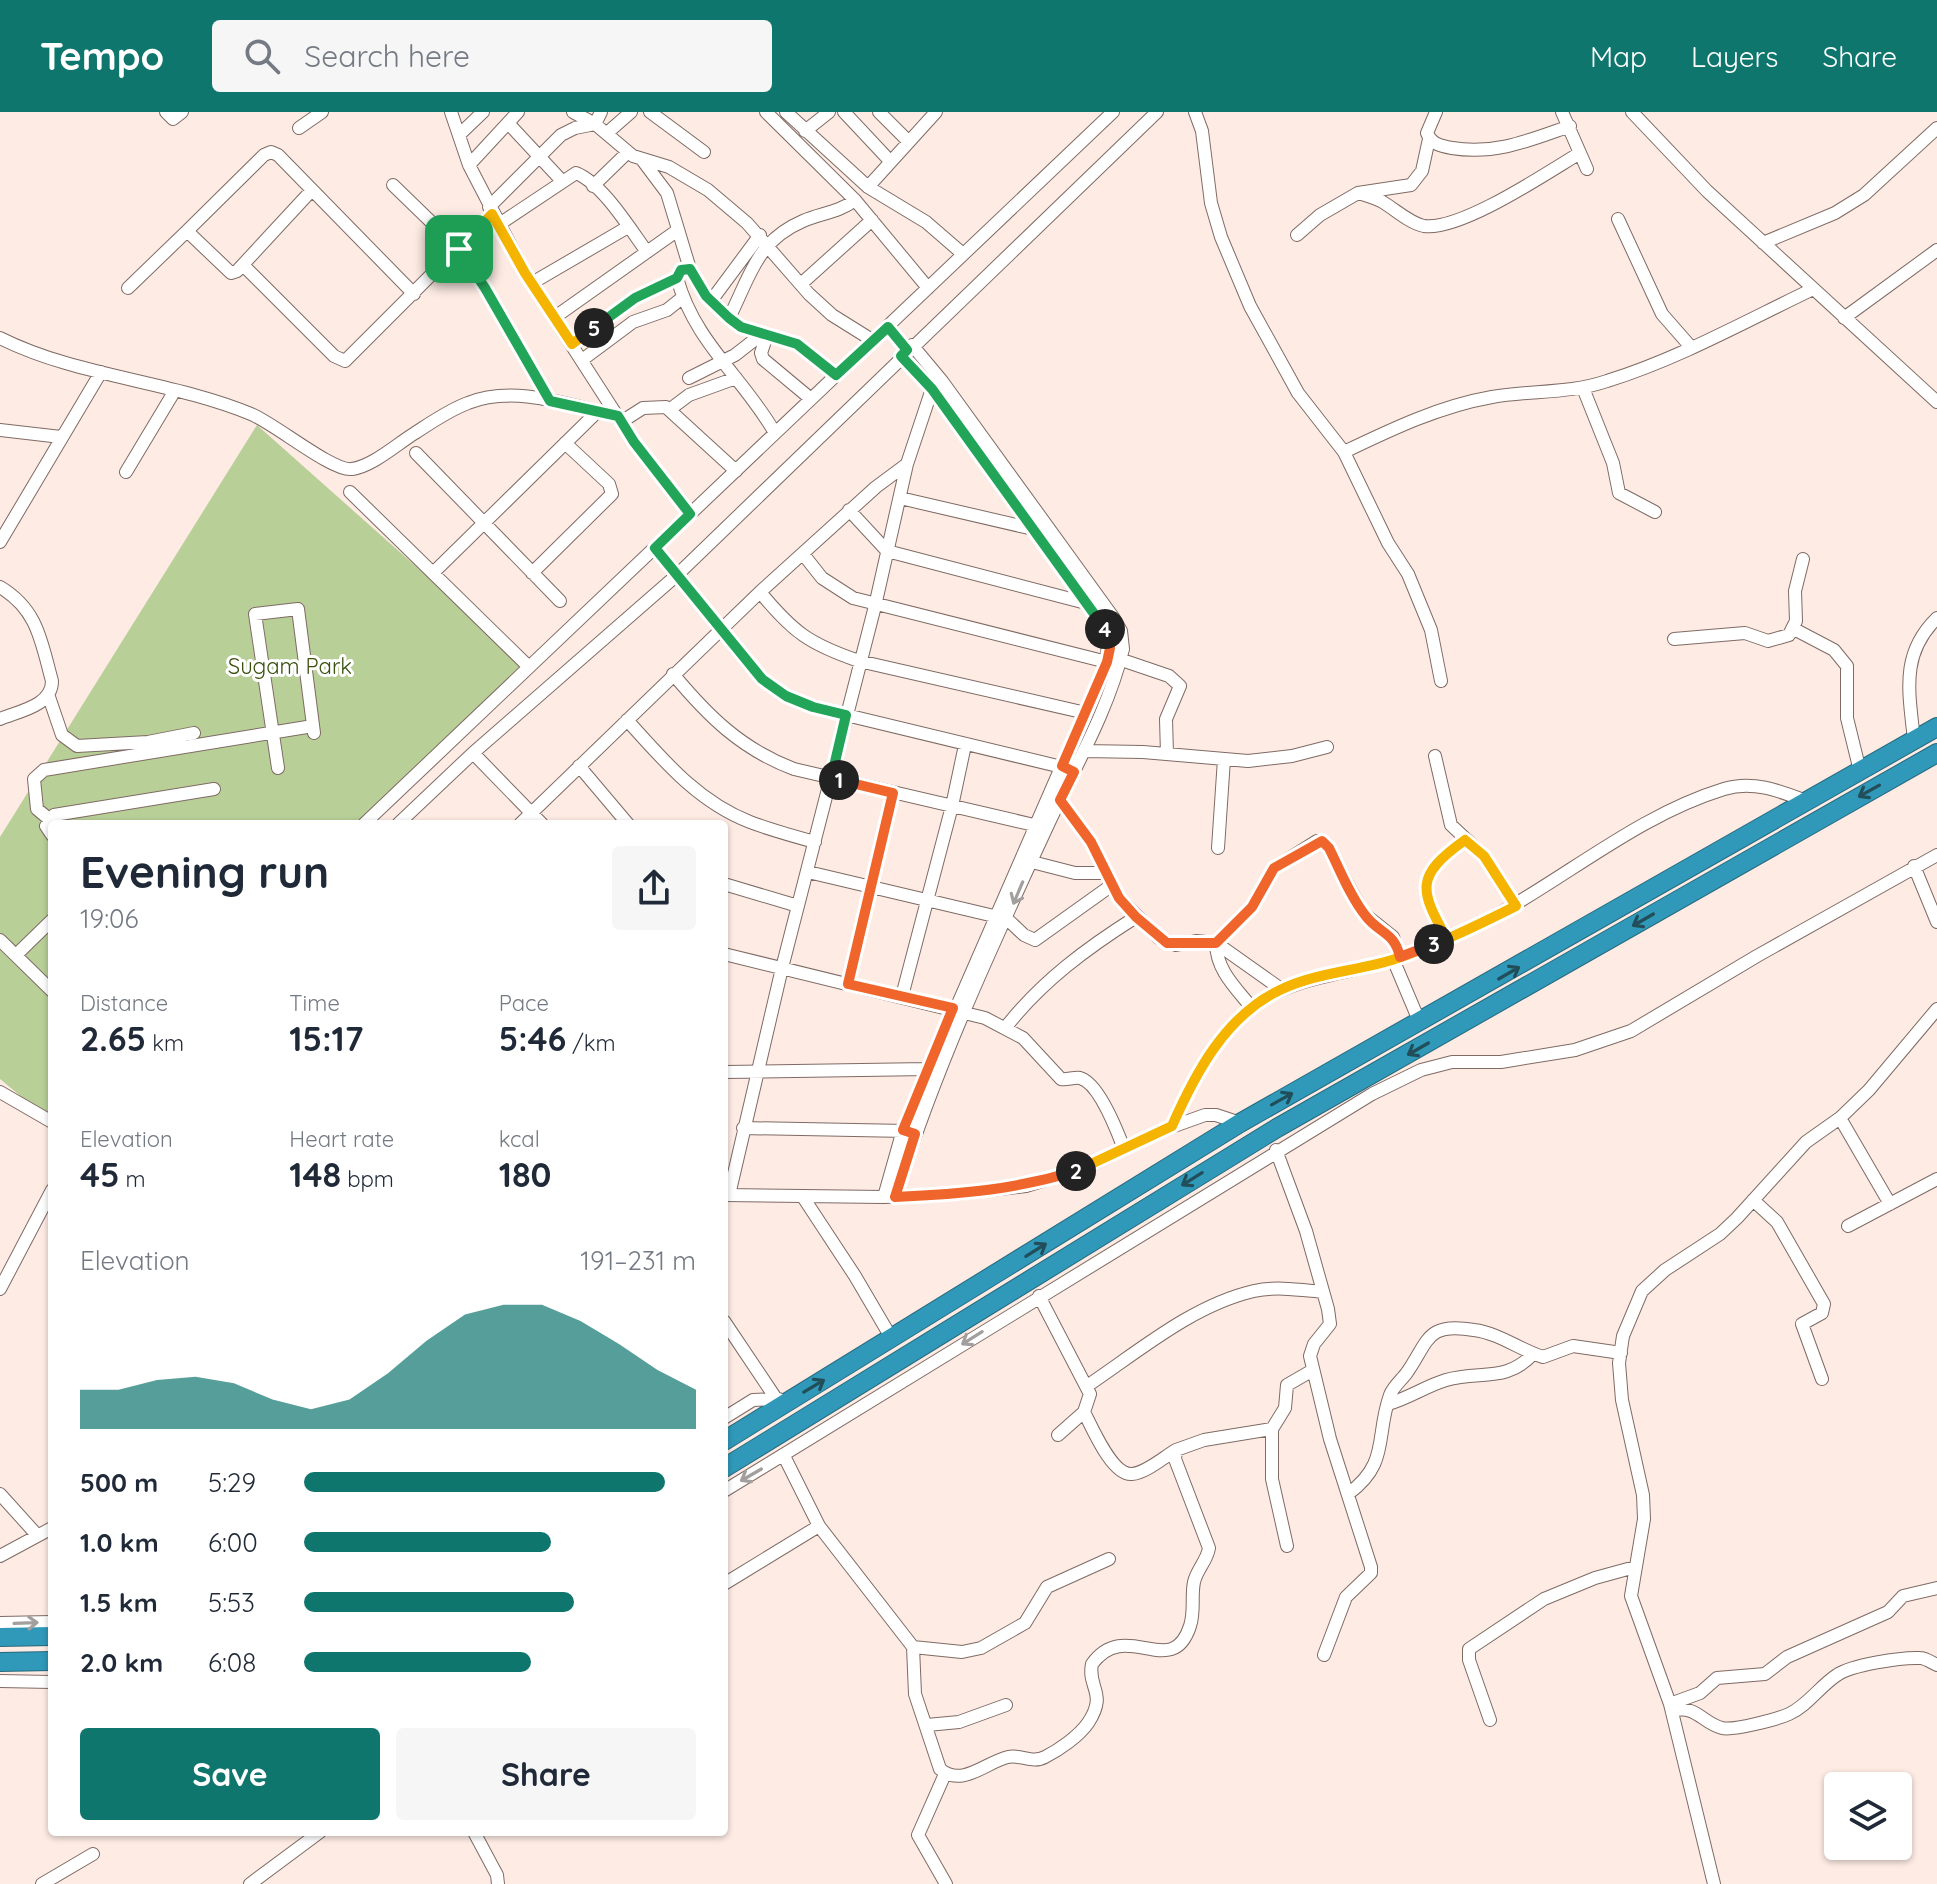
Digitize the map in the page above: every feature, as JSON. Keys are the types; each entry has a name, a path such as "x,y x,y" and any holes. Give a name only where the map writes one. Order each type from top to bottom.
{"highway":[{"path":"728,1438 781,1400 892,1339 1240,1123 1937,727"},
{"path":"728,1466 1277,1128 1937,753"},
{"path":"0,1637 48,1636"},
{"path":"0,1662 48,1661"}],"street":[{"path":"166,112 173,119 182,112"},
{"path":"299,128 322,112"},
{"path":"451,112 469,165 532,283 619,419 657,474 690,514"},
{"path":"459,135 483,112"},
{"path":"469,165 518,112"},
{"path":"573,112 598,118 607,133 643,161 669,167 691,178 763,239 832,315 872,340"},
{"path":"607,133 631,112"},
{"path":"650,112 704,152"},
{"path":"766,112 855,200 928,288"},
{"path":"786,112 868,187 926,222 963,254"},
{"path":"805,131 829,112"},
{"path":"844,112 890,161"},
{"path":"879,112 908,141"},
{"path":"916,112 926,122"},
{"path":"868,187 936,112"},
{"path":"368,820 1113,112"},
{"path":"402,820 473,753 677,575 1157,112"},
{"path":"1195,112 1202,131 1211,203 1221,237 1250,306 1298,393 1344,452 1388,543 1418,596 1431,630 1441,681"},
{"path":"1297,235 1320,215 1358,193 1411,185 1422,171 1429,139 1427,133 1436,112"},
{"path":"1562,112 1587,169"},
{"path":"1632,112 1707,191 1937,402"},
{"path":"243,265 334,356 345,361 493,215 539,158 569,130 598,118"},
{"path":"508,123 562,181"},
{"path":"1429,139 1451,147 1498,150 1570,126"},
{"path":"1763,243 1835,213 1864,195 1937,128"},
{"path":"128,288 264,155 271,152 414,294"},
{"path":"593,186 628,152"},
{"path":"1358,193 1380,201 1413,222 1425,226 1438,225 1485,208 1580,153"},
{"path":"643,161 667,193 690,269 711,301 741,327 797,344 836,375"},
{"path":"493,215 576,173 593,186 647,252"},
{"path":"393,185 459,249 550,401"},
{"path":"187,231 231,273 243,265 312,190"},
{"path":"711,301 763,239 794,225 835,213 855,200"},
{"path":"1618,219 1662,314 1690,346"},
{"path":"801,284 872,220"},
{"path":"532,283 628,227"},
{"path":"555,317 678,230"},
{"path":"729,318 763,239"},
{"path":"1844,318 1937,250"},
{"path":"572,344 635,298 677,278 681,270 690,269"},
{"path":"677,278 682,298 702,338 761,408 775,433"},
{"path":"1344,452 1418,418 1461,403 1583,388 1647,367 1813,289"},
{"path":"582,360 633,322 667,310 682,298"},
{"path":"888,327 1108,635 1112,659 1086,713 1060,800 1032,862 1000,918"},
{"path":"689,378 722,363 764,334"},
{"path":"764,334 763,359 811,399"},
{"path":"0,338 42,355 251,414 286,432 340,468 352,469 469,402 495,396 550,401 619,419 656,405 669,410 736,471"},
{"path":"907,351 942,381 1121,631 1084,751 1068,769 1034,825 1000,918 909,1132"},
{"path":"0,542 101,372"},
{"path":"669,410 689,395 736,378"},
{"path":"1922,389 1937,381"},
{"path":"1583,388 1613,463 1619,493 1655,512"},
{"path":"728,1191 875,606 907,464 932,389"},
{"path":"126,472 174,392"},
{"path":"433,573 597,412"},
{"path":"0,430 61,437"},
{"path":"532,573 612,494 609,484 565,443"},
{"path":"416,453 560,601"},
{"path":"524,820 760,592 849,510 907,464"},
{"path":"350,492 529,667"},
{"path":"900,498 1029,528"},
{"path":"849,510 887,551 1086,603"},
{"path":"655,548 762,679 786,696 813,707 1068,769"},
{"path":"803,554 835,590 875,606 1112,659 1169,676 1180,686 1166,719 1167,754"},
{"path":"1794,629 1795,591 1803,559"},
{"path":"0,587 24,604 32,615 52,681 49,697 62,735 77,746 148,742 194,733"},
{"path":"760,592 799,635 825,650 859,661 1086,713"},
{"path":"214,789 54,815 49,819 37,809 34,779 44,770 272,732 313,729 298,609 255,614 272,732 278,768"},
{"path":"1914,740 1909,672 1914,646 1937,618"},
{"path":"1674,639 1745,633 1768,641 1779,640 1794,629"},
{"path":"1794,629 1834,650 1847,666 1847,718 1860,771"},
{"path":"673,674 707,715 731,737 765,758 831,779 1034,825"},
{"path":"0,719 49,697"},
{"path":"627,720 685,782 714,804 748,821 815,842"},
{"path":"902,996 965,745"},
{"path":"1084,751 1270,760 1327,747"},
{"path":"473,753 538,820"},
{"path":"1435,756 1451,825 1484,856 1516,906"},
{"path":"1218,848 1224,759"},
{"path":"579,766 625,820"},
{"path":"1172,1126 1191,1084 1234,1023 1281,989 1397,958 1447,939 1516,906 1648,823 1727,788 1751,785 1776,789 1806,801"},
{"path":"848,984 893,793"},
{"path":"1060,800 1091,842 1109,879 1136,917 1167,943 1216,943 1281,989"},
{"path":"1447,939 1427,905 1424,892 1436,865 1465,840"},
{"path":"1252,1008 1226,976 1216,956 1216,943 1252,907 1274,868 1322,841 1329,848 1363,913 1371,923 1393,937 1397,958 1420,1023"},
{"path":"728,1489 1276,1150 1372,1094 1421,1070 1452,1062 1501,1062 1575,1050 1631,1031 1937,855"},
{"path":"1032,862 1109,879"},
{"path":"1914,866 1937,922"},
{"path":"808,872 1000,918 1035,940 1109,879"},
{"path":"728,885 798,906"},
{"path":"1006,1027 1024,1004 1066,966 1094,943 1136,917"},
{"path":"16,955 48,924"},
{"path":"0,940 48,987"},
{"path":"728,955 959,1010 1006,1027 1023,1038 1061,1079 1081,1079 1089,1085 1109,1115 1124,1149"},
{"path":"1714,1884 1671,1707 1631,1596 1644,1519 1643,1495 1622,1400 1623,1336 1642,1291 1665,1270 1720,1234 1806,1142 1840,1118 1902,1054 1937,1009"},
{"path":"890,1197 928,1069 959,1010"},
{"path":"728,1072 928,1069"},
{"path":"0,1092 48,1120"},
{"path":"728,1195 890,1197 1026,1186 1087,1167 1172,1126 1216,1115 1240,1123"},
{"path":"1840,1118 1890,1204"},
{"path":"743,1128 909,1132"},
{"path":"1276,1150 1306,1231 1323,1292 1330,1324 1310,1350 1313,1370 1330,1439 1371,1573 1346,1597 1324,1655"},
{"path":"1848,1226 1937,1179"},
{"path":"803,1197 892,1339"},
{"path":"0,1289 48,1198"},
{"path":"1753,1200 1777,1222 1824,1304 1822,1313 1802,1324 1822,1379"},
{"path":"1087,1386 1173,1328 1229,1299 1257,1290 1323,1292"},
{"path":"1039,1296 1090,1394 1084,1412 1058,1435"},
{"path":"728,1327 781,1400"},
{"path":"1348,1494 1369,1475 1379,1459 1393,1389 1409,1370 1423,1342 1434,1333 1463,1328 1479,1330 1543,1357 1573,1346 1621,1353"},
{"path":"1388,1404 1421,1393 1446,1379 1515,1370 1533,1354"},
{"path":"1287,1546 1272,1479 1272,1429 1285,1408 1287,1385 1313,1370"},
{"path":"728,1416 753,1400 781,1400"},
{"path":"1084,1412 1109,1457 1122,1473 1130,1475 1176,1450 1204,1440 1272,1429"},
{"path":"784,1456 819,1526 913,1647 914,1684 940,1769 945,1774 967,1775 1006,1757 1044,1758 1088,1723 1099,1698 1092,1664 1106,1649 1123,1644 1172,1650 1185,1638 1193,1611 1194,1583 1208,1557 1209,1548 1175,1459 1176,1450"},
{"path":"0,1494 37,1535"},
{"path":"728,1582 819,1526"},
{"path":"0,1556 48,1530"},
{"path":"913,1647 962,1652 981,1648 1025,1623 1047,1587 1109,1559"},
{"path":"1490,1720 1469,1660 1469,1649 1544,1599 1595,1578 1635,1567"},
{"path":"1671,1707 1700,1693 1717,1678 1765,1674 1787,1657 1888,1612 1903,1596 1937,1588"},
{"path":"0,1623 48,1622"},
{"path":"1671,1707 1693,1711 1728,1729 1788,1714 1846,1669 1886,1660 1918,1658 1937,1665"},
{"path":"0,1681 48,1682"},
{"path":"927,1725 959,1722 1006,1705"},
{"path":"945,1774 918,1835 946,1884"},
{"path":"250,1884 315,1836"},
{"path":"476,1836 497,1875 498,1884"},
{"path":"42,1884 93,1854"}],"green space":[{"name":"Sugam Park","path":"257,425 529,667 368,820 48,820 48,1119 0,1079 0,837"}],"route":[{"path":"459,249 492,214 525,273 572,344 635,298 677,278 681,270 690,269 706,296 724,315 741,327 797,344 810,351 836,375 888,327 907,350 901,356 932,389 1108,635 1110,648 1107,662 1062,766 1074,772 1060,800 1091,842 1119,898 1167,943 1216,943 1252,907 1274,868 1317,841 1326,844 1363,913 1371,923 1393,937 1400,957 1447,939 1427,905 1424,892 1436,865 1465,840 1484,856 1516,906 1447,939 1423,948 1400,957 1281,989 1234,1023 1191,1084 1172,1126 1087,1167 1026,1186 895,1197 915,1134 903,1130 953,1008 848,984 893,793 831,779 846,715 786,696 762,679 739,653 655,548 690,514 665,485 618,416 550,401 459,249"}]}
